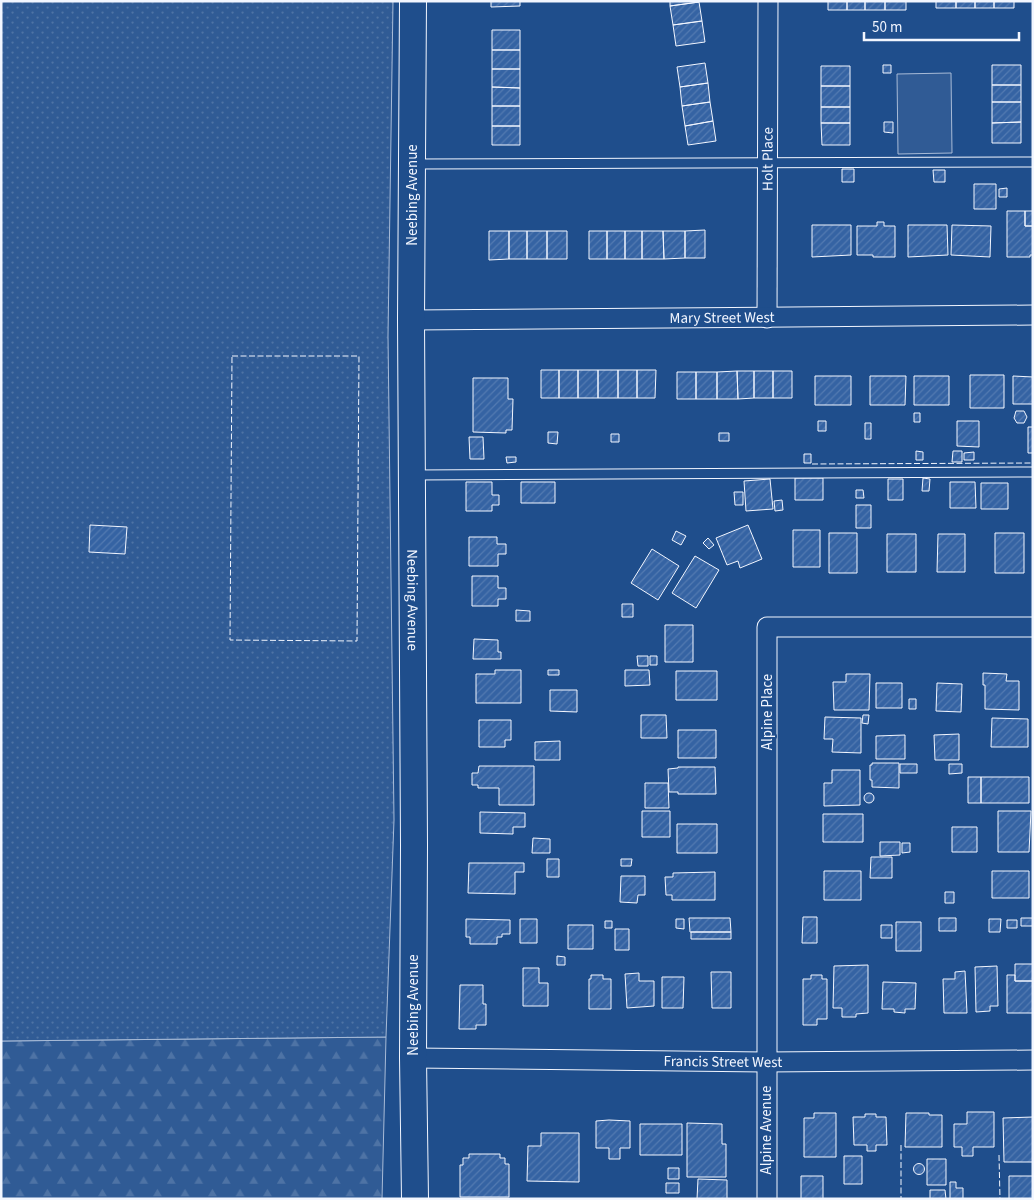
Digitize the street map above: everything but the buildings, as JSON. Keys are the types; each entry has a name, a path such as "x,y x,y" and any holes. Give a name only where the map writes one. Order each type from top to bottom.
{"main road":[{"name":"Neebing Avenue","path":"413,1 412,475 415,1199"}],"street":[{"name":"Holt Place","path":"767,318 768,1"},
{"name":"Mary Street West","path":"412,320 1033,315"},
{"name":"Alpine Place","path":"766,1062 767,627 1033,627"},
{"name":"Francis Street West","path":"413,1058 766,1062 1033,1060"},
{"name":"Alpine Avenue","path":"766,1062 767,1199"}],"lane":[{"path":"412,164 1033,162"},
{"path":"412,475 1033,472"}],"shaded area":[{"path":"951,73 952,153 898,154 897,74"}],"green space":[{"path":"1,1 393,1 388,336 394,820 386,1037 1,1041"},
{"path":"386,1037 382,1199 1,1199 1,1041"}],"fence":[{"path":"232,356 359,356 357,641 230,640 232,356"},
{"path":"812,464 1033,463"},
{"path":"901,1145 901,1199"},
{"path":"999,1155 1000,1199"}]}
